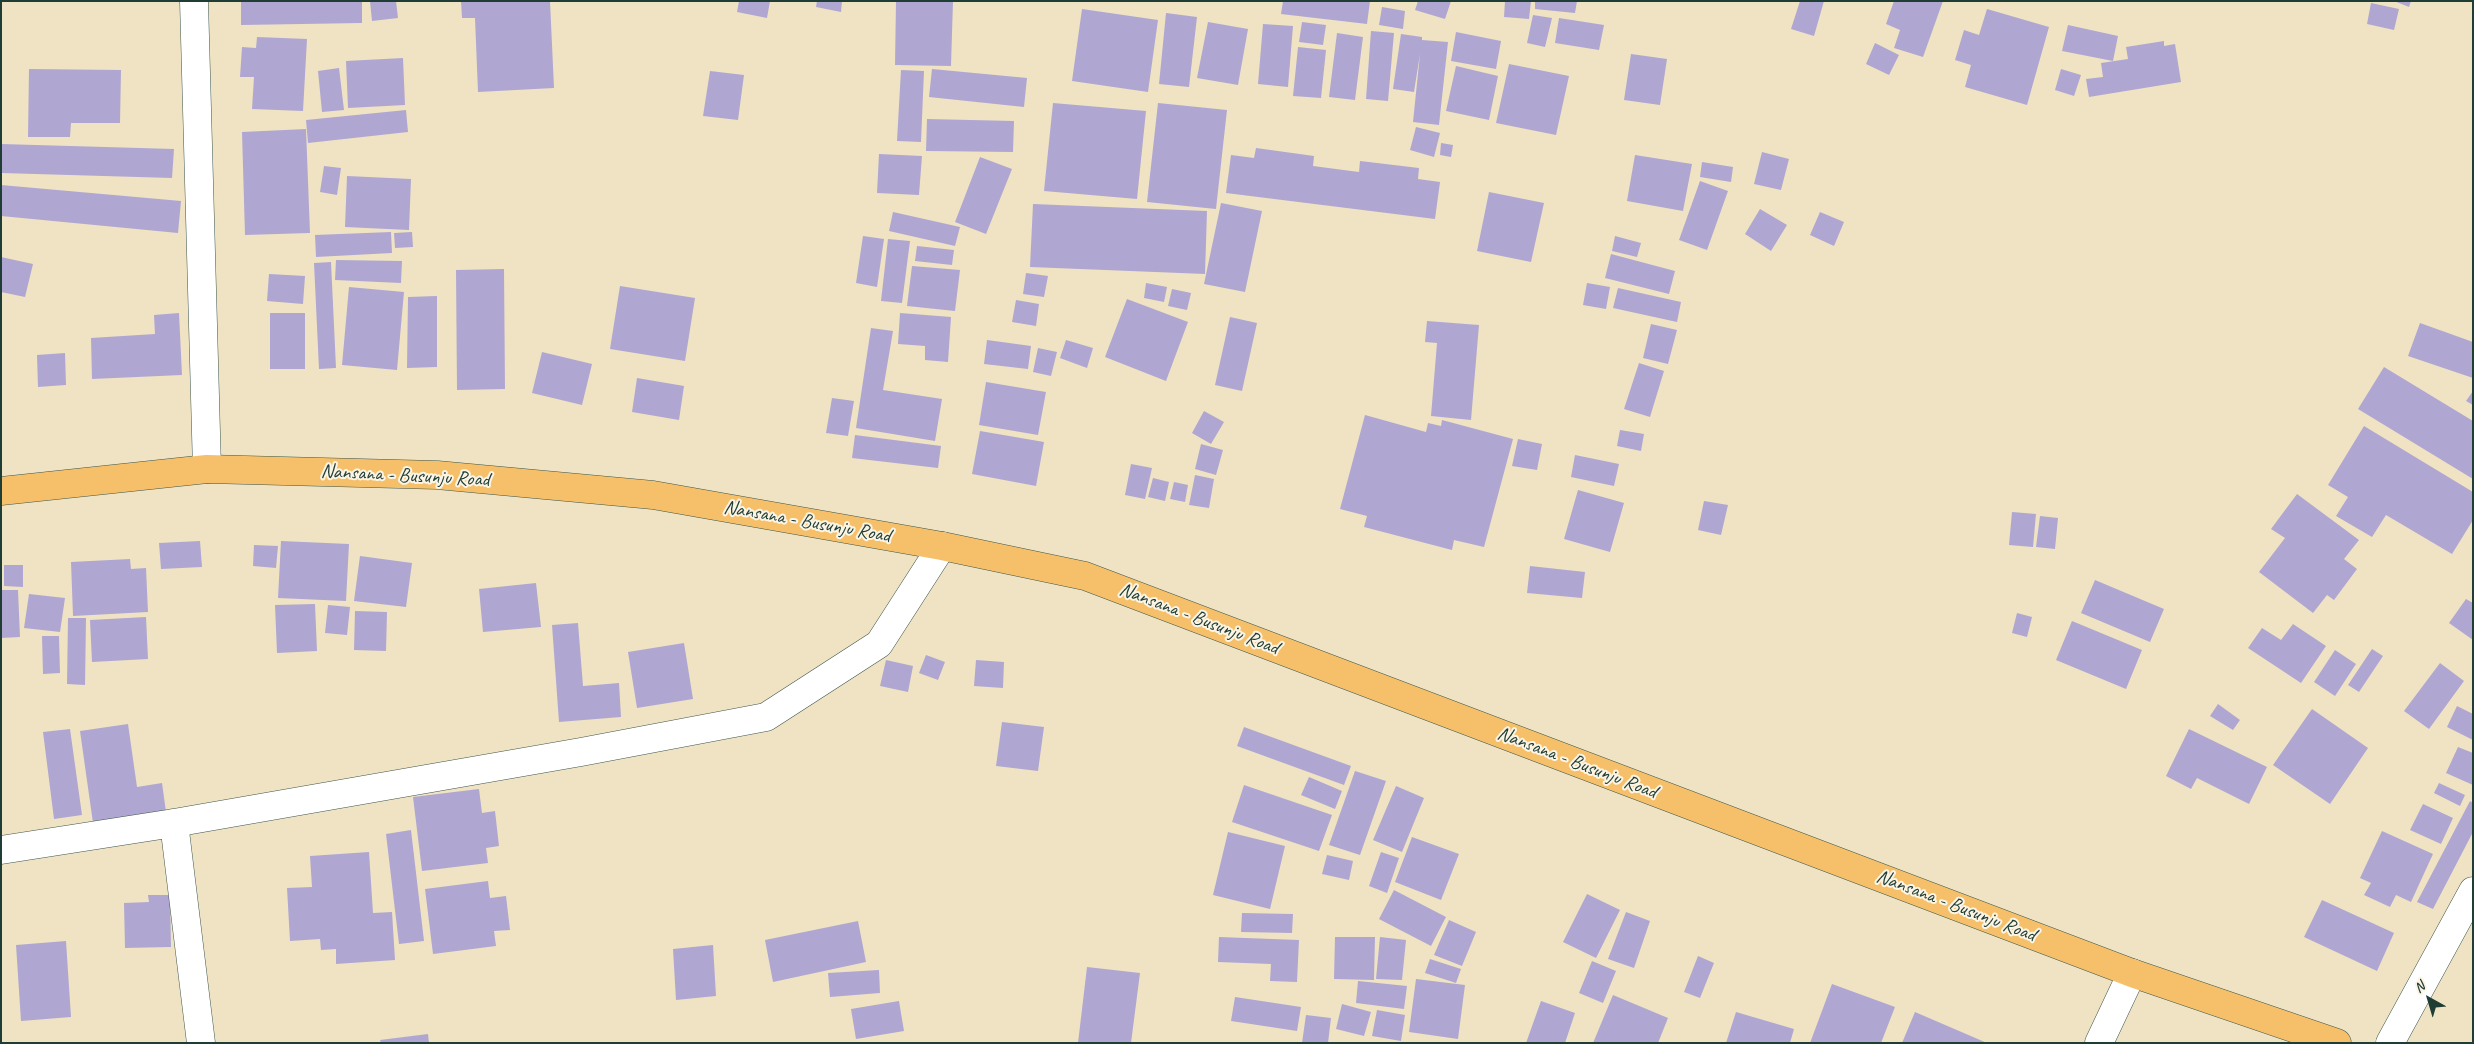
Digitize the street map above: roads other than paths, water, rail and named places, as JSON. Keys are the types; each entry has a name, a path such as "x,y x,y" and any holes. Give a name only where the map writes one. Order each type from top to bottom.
{"main road":[{"name":"Nansana - Busunju Road","path":"1,491 207,469 436,475 653,495 942,546 1084,576 2132,973 2338,1043"}],"street":[{"path":"194,1 207,469"},
{"path":"1,850 174,823 581,752 766,717 879,644 942,546"},
{"path":"174,823 201,1043"},
{"path":"2390,1043 2473,891"},
{"path":"2099,1043 2132,973"}]}
